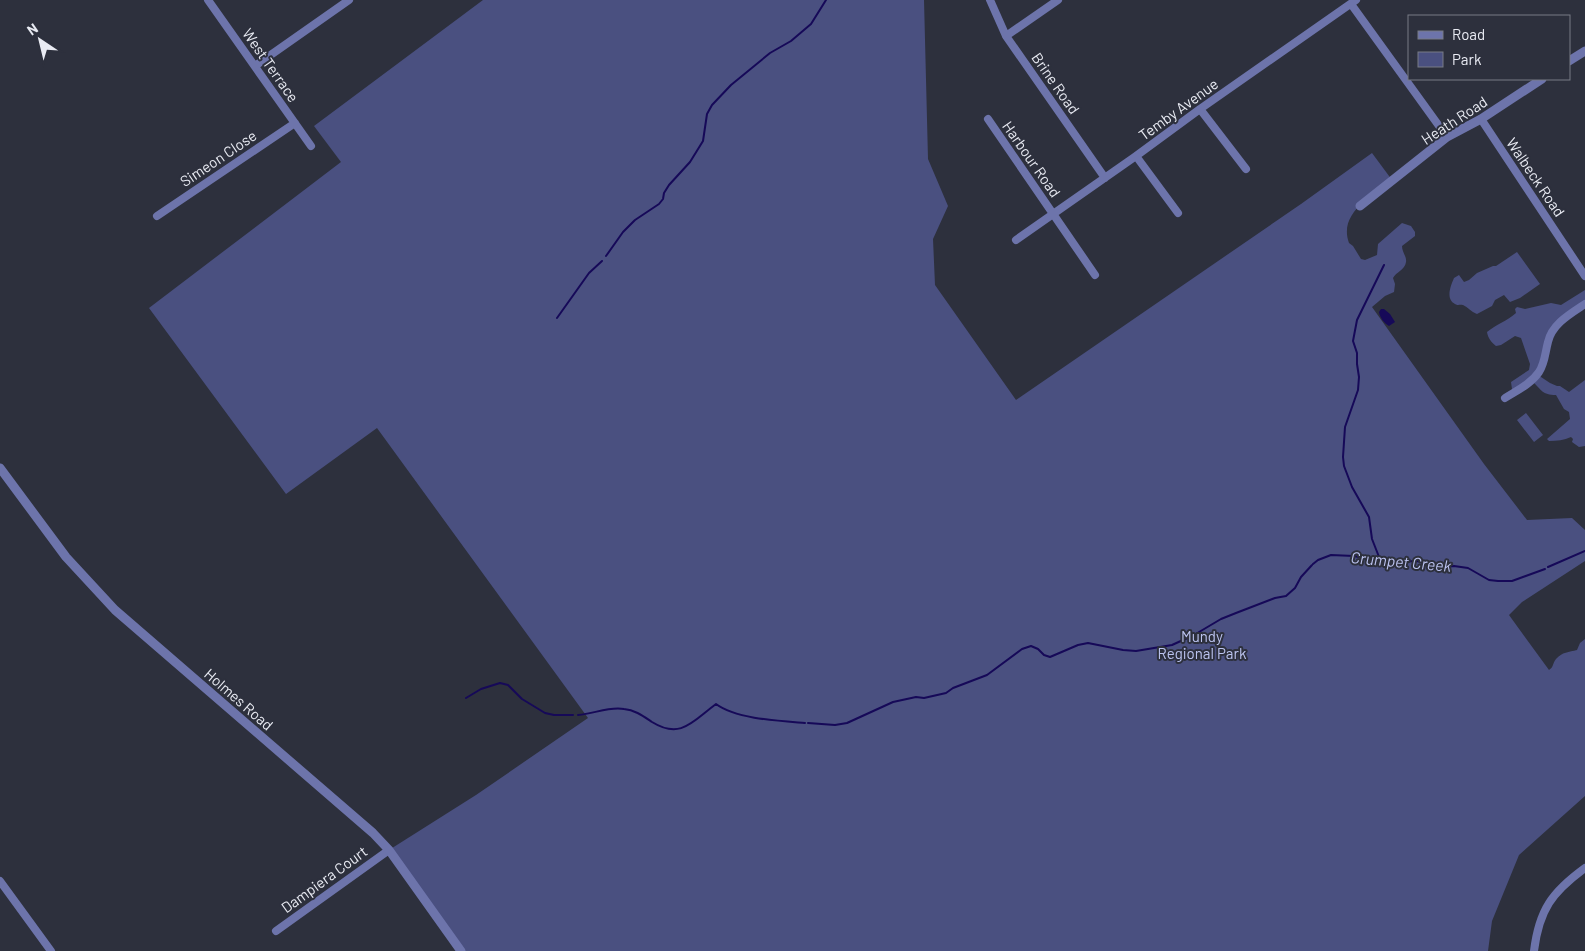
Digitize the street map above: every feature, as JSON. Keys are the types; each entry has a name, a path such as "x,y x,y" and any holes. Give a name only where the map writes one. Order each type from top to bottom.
{"street":[{"name":"West Terrace","path":"208,0 311,146"},
{"path":"255,66 348,0"},
{"name":"Brine Road","path":"990,0 1006,36 1105,178"},
{"path":"1006,36 1058,0"},
{"path":"1353,2 1447,137"},
{"name":"Temby Avenue","path":"1016,240 1353,2"},
{"path":"1570,60 1585,50"},
{"name":"Heath Road","path":"1360,206 1447,137 1540,80"},
{"path":"1200,109 1246,168"},
{"name":"Walbeck Road","path":"1480,118 1585,276"},
{"name":"Harbour Road","path":"988,119 1095,275"},
{"name":"Simeon Close","path":"157,216 295,123"},
{"path":"1136,156 1178,213"},
{"path":"1505,398 1538,374 1545,358 1548,340 1554,329 1562,320 1585,304"},
{"name":"Holmes Road","path":"0,468 66,557 115,610 373,833 389,850 461,951"},
{"name":"Dampiera Court","path":"276,931 389,850"},
{"path":"1534,951 1536,934 1542,914 1555,894 1585,868"},
{"path":"0,882 51,951"}],"green space":[{"name":"Mundy Regional Park","path":"483,0 924,0 928,159 948,206 933,239 935,285 1016,400 1372,153 1392,180 1367,199 1353,214 1348,223 1349,243 1361,259 1365,260 1377,255 1378,244 1402,223 1411,226 1415,236 1402,246 1406,262 1404,267 1393,278 1395,284 1394,292 1385,296 1372,307 1484,464 1527,520 1572,518 1585,530 1585,561 1522,602 1509,615 1549,670 1558,657 1577,650 1580,643 1585,639 1585,796 1519,855 1492,921 1488,951 460,951 389,850 476,795 588,718 377,428 286,494 149,308 341,162 314,126"},
{"path":"1517,252 1540,284 1520,298 1510,302 1504,295 1495,300 1492,306 1477,314 1463,305 1457,305 1452,302 1449,295 1454,278 1459,275 1464,282 1469,280 1477,273 1496,266"},
{"path":"1585,290 1585,303 1552,329 1538,373 1514,391 1511,382 1529,370 1530,364 1521,338 1515,336 1496,346 1490,340 1487,332 1516,313 1515,309 1517,307 1525,309 1551,303 1561,305"},
{"path":"1538,375 1569,392 1585,380 1585,446 1579,447 1572,442 1573,439 1571,437 1555,441 1547,439 1570,419 1569,412 1564,409 1556,395 1545,393 1532,381"},
{"path":"1526,413 1543,435 1534,442 1517,420"}],"shaded area":[{"path":"1381,309 1390,314 1395,322 1389,326 1385,323 1379,312"}],"waterway":[{"path":"606,256 623,232 635,220 659,204 669,185 690,162 703,141 707,114 712,105 731,85 770,53 791,41 811,24 826,0"},
{"path":"557,318 589,273 602,261"},
{"path":"1381,562 1372,539 1369,517 1352,487 1344,466 1343,457 1345,427 1358,390 1357,353 1353,341 1357,320 1384,265"},
{"name":"Crumpet Creek","path":"1548,567 1585,551"},
{"name":"Crumpet Creek","path":"1313,564 1331,555 1354,556 1381,562 1423,561 1446,567 1468,568 1489,580 1498,581 1512,581 1545,569"},
{"name":"Crumpet Creek","path":"808,723 835,725 847,723 893,702 946,693 953,688 987,675 1022,649 1031,646 1050,657 1078,645 1088,643 1136,651 1172,645 1221,619 1275,598 1286,596 1295,588 1301,577 1312,565"},
{"name":"Crumpet Creek","path":"466,698 481,689 500,683 508,685 522,699 545,713 573,715"},
{"name":"Crumpet Creek","path":"578,715 618,708 635,712 662,727 679,729 693,722 716,704 746,716 805,723"}]}
